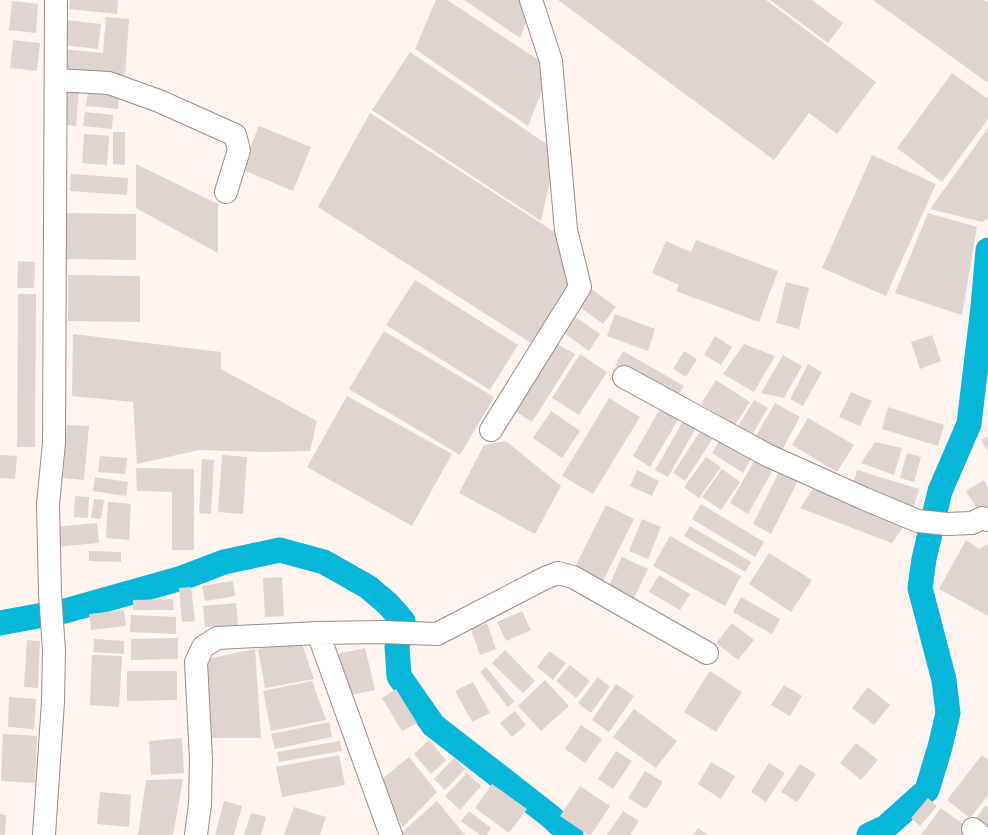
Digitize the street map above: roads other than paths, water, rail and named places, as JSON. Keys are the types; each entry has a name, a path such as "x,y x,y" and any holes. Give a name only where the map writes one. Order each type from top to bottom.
{"street":[{"path":"44,835 53,702 54,650 50,594 48,504 54,443 56,0"},
{"path":"491,430 580,287 566,230 551,62 531,0"},
{"path":"56,80 109,83 159,101 235,135 239,150 226,192"},
{"path":"624,377 767,455 918,521 947,524 972,523 982,518 988,520"},
{"path":"196,835 200,804 201,759 196,662 203,647 217,638 383,632 438,634 544,578 558,573 573,577 707,653"},
{"path":"318,634 392,835"}],"waterway":[{"path":"869,835 886,827 927,790 940,747 948,713 944,680 920,588 924,559 940,491 969,424 983,307 988,250"},
{"path":"0,623 65,611 182,578 224,562 280,550 324,562 368,587 388,604 403,621 397,647 399,676 433,725 550,816 571,835"}]}
